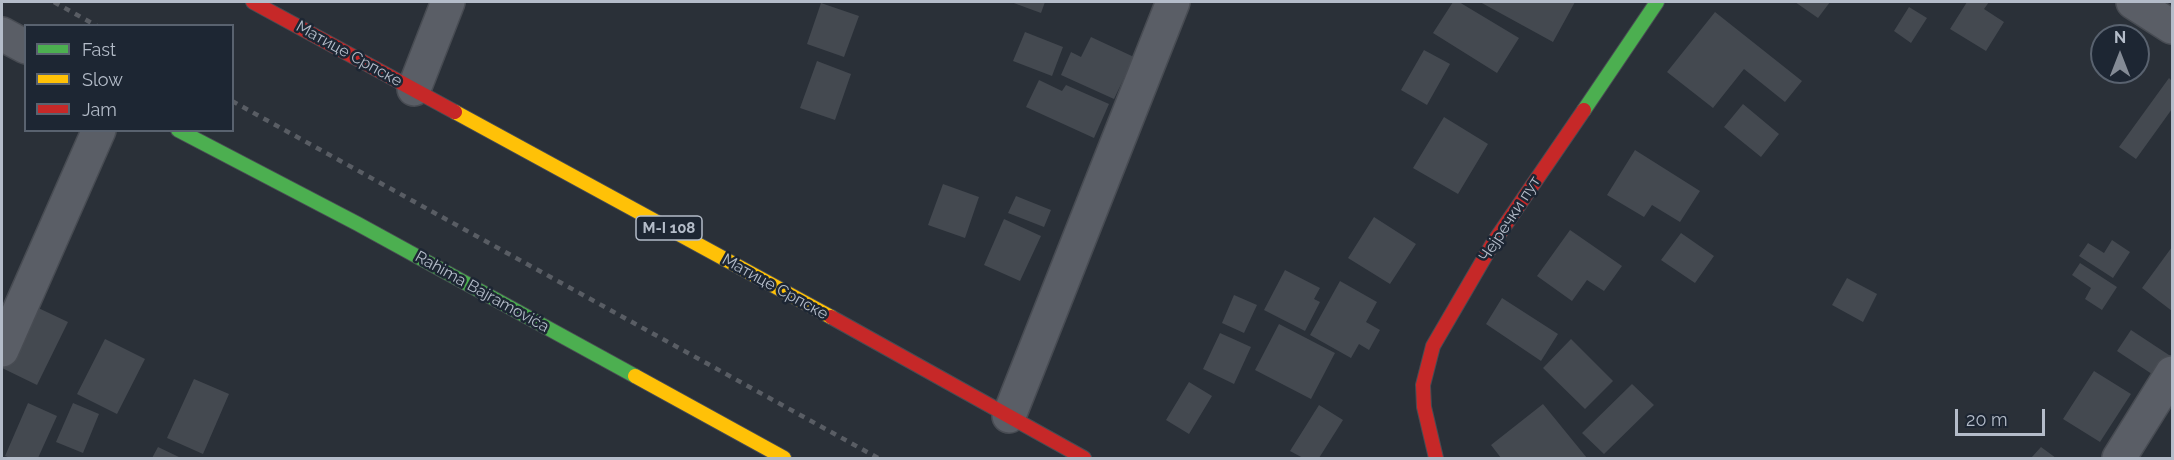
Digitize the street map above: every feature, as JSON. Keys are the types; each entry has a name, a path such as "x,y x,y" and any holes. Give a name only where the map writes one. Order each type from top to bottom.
{"street":[{"name":"Матице Српске","path":"253,2 1084,459"},
{"name":"Матице Српске","path":"414,89 448,2"},
{"path":"1009,416 1173,2"},
{"name":"Чејречки пут","path":"1436,459 1424,407 1423,385 1433,346 1493,243 1657,2"},
{"path":"2133,2 2172,27"},
{"path":"2,34 24,46"},
{"path":"2,350 98,132"},
{"name":"Rahima Bajramovića","path":"182,132 358,224 784,459"},
{"path":"2119,459 2172,373"}],"building":[{"path":"1011,2 1045,2 1041,13"},
{"path":"1453,2 1459,2 1519,38 1497,73 1433,33"},
{"path":"1480,2 1575,2 1553,42"},
{"path":"1795,2 1830,2 1818,18"},
{"path":"1967,2 1989,2 1984,9 2004,22 1986,51 1950,29"},
{"path":"821,3 859,16 844,57 807,44"},
{"path":"1909,7 1927,18 1911,43 1894,31"},
{"path":"1715,12 1802,81 1785,102 1744,69 1713,108 1667,72"},
{"path":"1025,32 1063,47 1052,76 1013,61"},
{"path":"1091,37 1134,57 1114,99 1061,75 1071,52 1081,57"},
{"path":"1424,50 1450,64 1427,105 1401,90"},
{"path":"817,61 851,74 835,120 800,108"},
{"path":"2169,78 2172,81 2172,109 2136,159 2119,147"},
{"path":"1039,80 1062,91 1066,85 1109,104 1094,138 1026,107"},
{"path":"1743,104 1779,134 1761,157 1724,127"},
{"path":"1444,117 1488,144 1458,194 1413,168"},
{"path":"1635,150 1700,191 1680,222 1652,205 1644,217 1607,195"},
{"path":"943,184 979,197 965,238 928,225"},
{"path":"1016,196 1051,210 1044,227 1008,213"},
{"path":"1374,217 1416,244 1390,284 1348,258"},
{"path":"1004,219 1041,236 1020,281 984,265"},
{"path":"1570,230 1622,266 1604,291 1587,280 1572,301 1537,276"},
{"path":"1681,233 1714,256 1695,283 1661,260"},
{"path":"2112,240 2130,252 2113,278 2079,256 2088,243 2104,253"},
{"path":"2172,247 2172,311 2142,288"},
{"path":"2080,263 2117,287 2102,310 2085,299 2091,288 2072,275"},
{"path":"1285,270 1320,288 1314,299 1320,302 1305,331 1264,310"},
{"path":"1847,278 1877,294 1863,322 1832,305"},
{"path":"1340,281 1377,302 1366,322 1380,330 1369,350 1359,344 1351,358 1310,335"},
{"path":"1234,295 1257,305 1244,333 1222,323"},
{"path":"1502,298 1558,334 1541,361 1486,324"},
{"path":"32,305 68,322 37,385 2,368"},
{"path":"1279,324 1335,353 1311,399 1255,370"},
{"path":"2131,330 2172,357 2161,380 2117,351"},
{"path":"1220,333 1251,347 1234,384 1203,369"},
{"path":"105,339 145,359 117,414 77,394"},
{"path":"1571,339 1613,381 1585,409 1543,368"},
{"path":"2094,371 2131,394 2100,442 2063,419"},
{"path":"194,379 229,394 203,454 167,438"},
{"path":"1189,382 1212,396 1189,434 1166,420"},
{"path":"1632,384 1654,405 1604,454 1582,433"},
{"path":"28,403 57,416 38,458 10,458 5,456"},
{"path":"73,403 99,414 83,453 56,442"},
{"path":"1543,404 1587,458 1501,458 1491,445"},
{"path":"1319,405 1343,420 1319,458 1303,458 1290,451"},
{"path":"158,447 181,458 152,458"},
{"path":"2041,447 2056,458 2031,458"}],"railway":[{"path":"54,2 93,24"},
{"path":"234,102 878,458"}],"traffic: fast":[{"path":"1584,110 1657,2"},
{"path":"182,132 358,224 635,376"}],"traffic: slow":[{"path":"455,112 831,317"},
{"path":"635,376 784,458"}],"traffic: jam":[{"path":"253,2 455,112"},
{"path":"1436,458 1424,407 1423,385 1433,346 1493,243 1584,110"},
{"path":"831,317 1084,458"}]}
